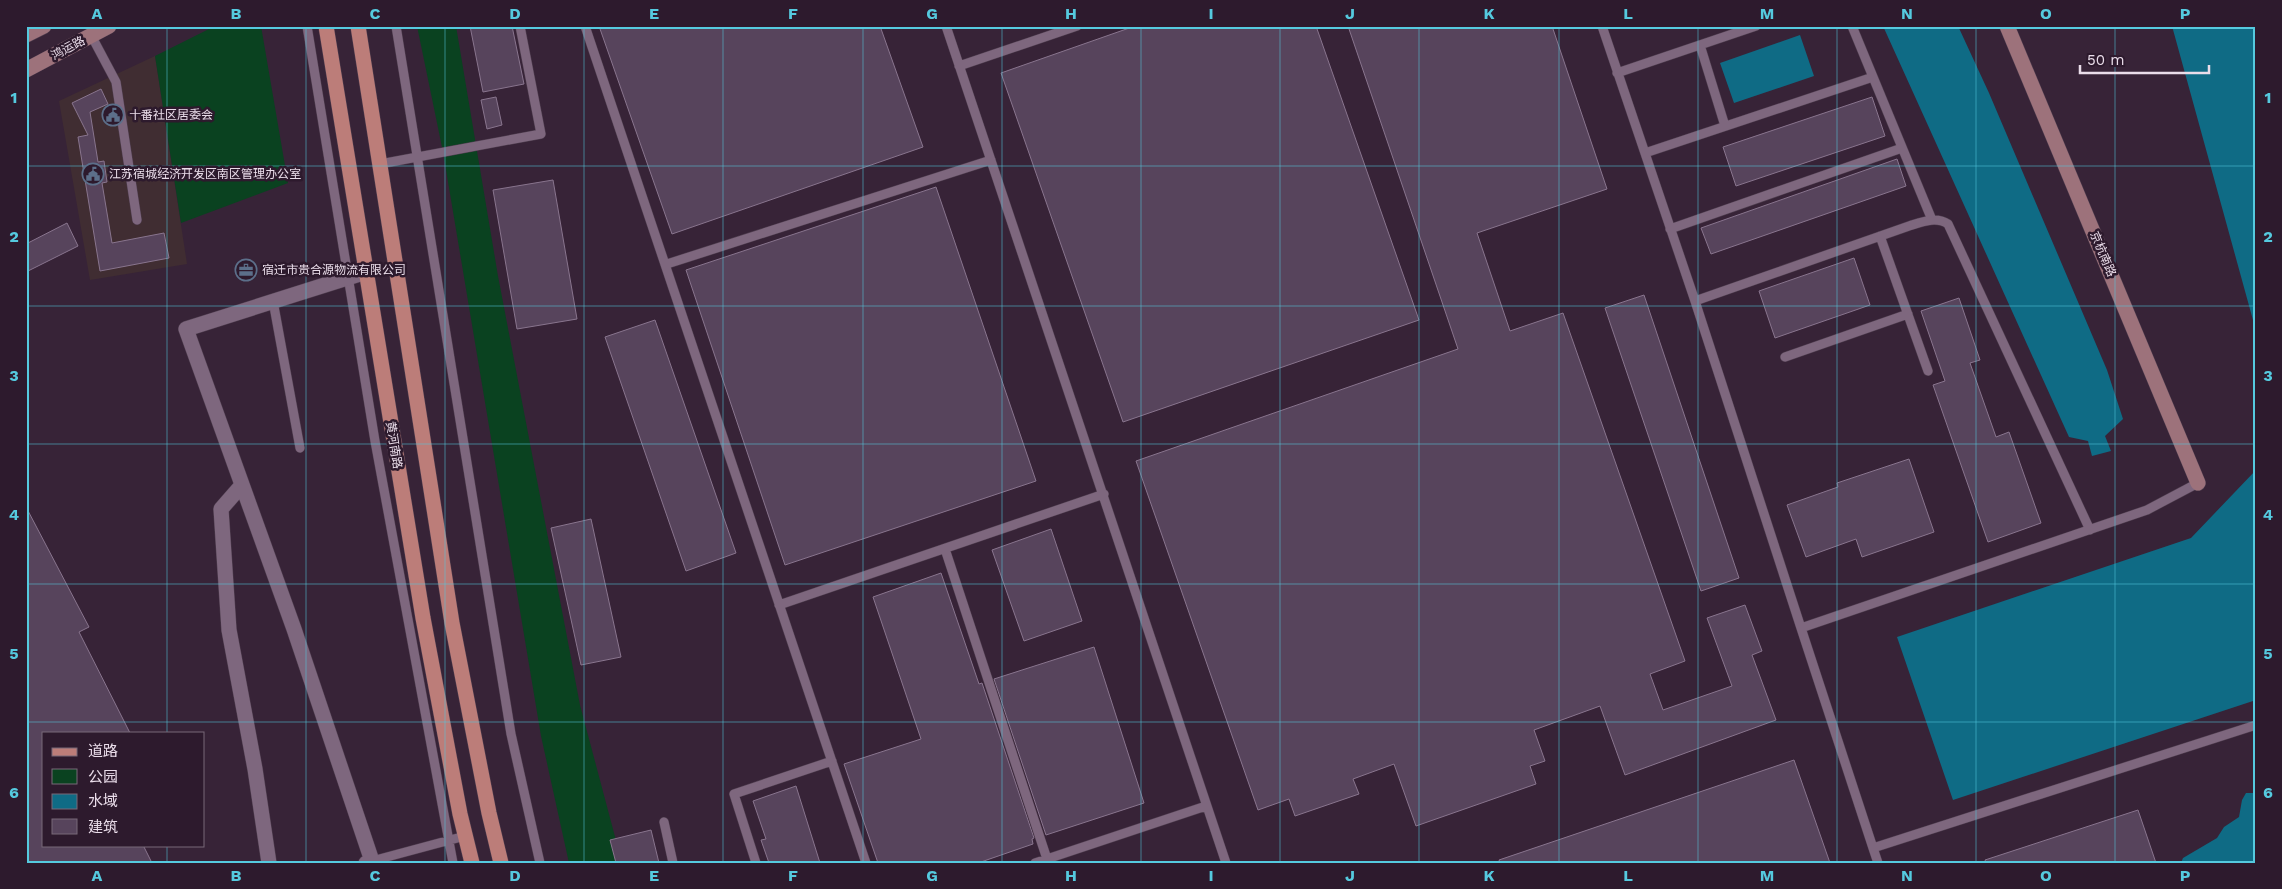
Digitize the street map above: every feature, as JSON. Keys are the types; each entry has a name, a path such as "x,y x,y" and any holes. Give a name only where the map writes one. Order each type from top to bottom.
{"main road":[{"name":"黄河南路","path":"326,26 423,618 465,836 472,863"},
{"path":"358,26 452,623 489,813 501,863"}],"street":[{"path":"26,35 44,26"},
{"name":"鸿运路","path":"26,70 109,26"},
{"name":"京杭南路","path":"2008,26 2198,482"},
{"path":"366,272 186,329 294,629 369,862"},
{"path":"242,484 221,509 227,602 229,630 255,769 269,863"}],"lane":[{"path":"307,26 347,278 454,863"},
{"path":"396,26 511,734 540,863"},
{"path":"380,164 541,134 520,26"},
{"path":"585,26 866,863"},
{"path":"946,26 1226,863"},
{"path":"959,66 1077,26"},
{"path":"1602,26 1695,301 1878,863"},
{"path":"1617,73 1756,26"},
{"path":"1852,26 1932,220"},
{"path":"91,36 116,82 137,220"},
{"path":"1700,45 1725,126"},
{"path":"1645,153 1873,77"},
{"path":"1670,229 1902,148"},
{"path":"666,264 991,160"},
{"path":"1695,301 1880,236 1932,220 1942,220 1948,224 2090,530"},
{"path":"1880,236 1928,371"},
{"path":"273,301 300,448"},
{"path":"1785,357 1908,314"},
{"path":"1801,628 2147,510 2198,482"},
{"path":"779,605 1104,494"},
{"path":"945,549 1047,859"},
{"path":"1873,848 2256,726"},
{"path":"756,863 734,794 832,761"},
{"path":"1035,863 1206,806"},
{"path":"664,822 674,863"},
{"path":"369,862 465,836"}],"shaded area":[{"path":"155,56 187,264 90,280 59,101"}],"green space":[{"path":"215,26 261,26 288,183 181,223 155,56"},
{"path":"417,26 456,26 498,276 580,705 622,863 569,863 541,736 443,152"}],"water":[{"path":"1883,26 1958,26 1989,93 2107,370 2123,419 2105,436 2111,451 2092,456 2088,441 2069,437"},
{"path":"2172,26 2256,26 2256,331"},
{"path":"1800,35 1814,76 1734,103 1720,63"},
{"path":"2256,470 2256,700 1953,800 1897,637 2191,538"},
{"path":"2246,793 2256,793 2256,863 2181,863 2183,858 2217,838 2224,827 2239,817 2242,800"}],"building":[{"path":"470,26 512,26 524,84 483,92"},
{"path":"599,26 880,26 923,147 672,234"},
{"path":"1135,26 1316,26 1419,320 1123,422 1001,73"},
{"path":"1348,26 1552,26 1607,189 1477,233 1510,331 1563,313 1685,661 1650,674 1663,710 1732,686 1707,618 1745,605 1762,651 1752,655 1776,720 1625,775 1600,706 1534,730 1545,761 1530,766 1536,784 1416,826 1394,764 1353,779 1359,794 1295,816 1289,799 1258,810 1136,461 1458,349"},
{"path":"101,89 108,104 90,112 98,162 104,161 107,182 102,183 112,243 164,233 169,258 100,271 78,137 88,135 72,103"},
{"path":"496,97 502,125 487,129 481,100"},
{"path":"1872,97 1885,136 1736,186 1723,147"},
{"path":"1897,159 1906,186 1711,254 1701,228"},
{"path":"553,180 577,319 517,329 493,190"},
{"path":"936,187 1036,481 785,565 686,270"},
{"path":"67,223 78,246 26,272 26,244"},
{"path":"1854,258 1870,305 1775,338 1759,291"},
{"path":"1644,295 1739,578 1701,591 1605,308"},
{"path":"1959,298 1980,360 1970,363 1996,437 2009,432 2041,523 1988,542 1933,385 1945,381 1921,311"},
{"path":"655,320 736,553 686,571 605,337"},
{"path":"1909,459 1934,532 1862,557 1856,539 1806,557 1787,505 1838,487 1837,483"},
{"path":"26,507 89,627 79,632 129,732 42,732 42,846 144,846 152,863 26,863"},
{"path":"591,519 621,657 581,665 551,528"},
{"path":"1051,529 1082,621 1024,641 992,550"},
{"path":"941,573 979,684 982,683 1034,838 1032,839 1033,844 978,863 878,863 844,764 921,739 873,597"},
{"path":"1094,647 1144,803 1046,835 994,679"},
{"path":"1794,760 1830,863 1500,863 1499,860"},
{"path":"796,786 820,863 769,863 761,840 766,839 753,801"},
{"path":"2138,810 2156,863 1986,863 1985,860"},
{"path":"651,830 659,863 616,863 610,840"}],"place":[{"name":"十番社区居委会","path":"113,115"},
{"name":"江苏宿城经济开发区南区管理办公室","path":"93,174"},
{"name":"宿迁市贵合源物流有限公司","path":"246,270"}]}
